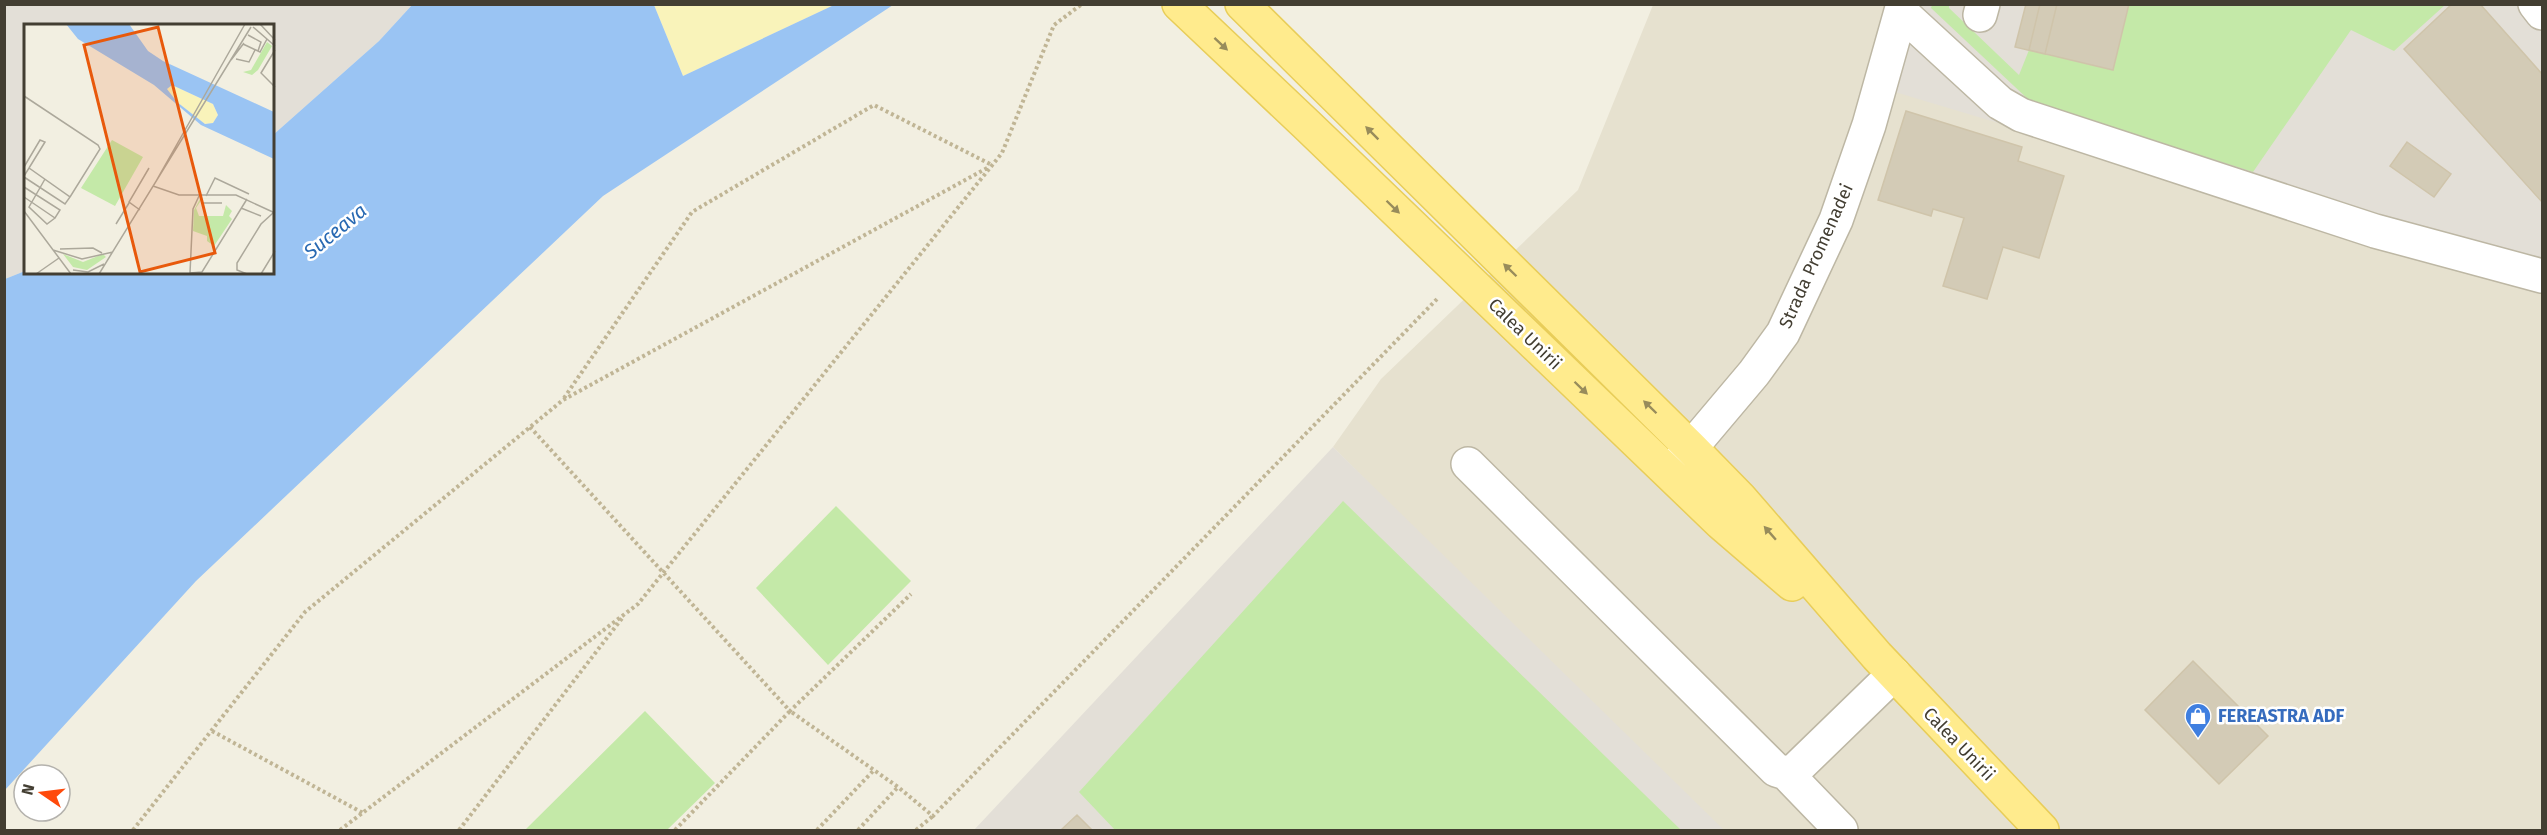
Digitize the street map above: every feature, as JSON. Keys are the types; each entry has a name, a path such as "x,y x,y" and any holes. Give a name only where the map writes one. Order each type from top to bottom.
{"main road":[{"name":"Calea Unirii","path":"1179,4 1721,523 1885,665"},
{"name":"Calea Unirii","path":"1242,4 1740,498 1885,665 2042,831"}],"street":[{"path":"2535,4 2542,13"},
{"name":"Strada Promenadei","path":"1669,473 1754,373 1783,333 1836,220 1865,135 1903,9"},
{"path":"1903,9 2000,103 2021,115 2375,231 2542,276"},
{"path":"1468,465 1776,770 1786,773 1841,831"},
{"path":"1786,773 1795,770 1885,665"}],"path":[{"path":"340,831 638,604 1002,153 1054,25 1082,4"},
{"path":"562,400 692,212 874,105 992,165"},
{"path":"133,831 305,612 562,400 992,165"},
{"path":"916,831 1462,273"},
{"path":"530,427 790,711 874,770 933,816"},
{"path":"675,831 790,711 911,594"},
{"path":"459,831 627,612"},
{"path":"212,731 363,813"},
{"path":"817,831 874,770"},
{"path":"858,831 898,788"}],"shaded area":[{"path":"4,5 412,5 379,41 274,134 274,24 24,24 24,271 5,279"},
{"path":"1653,5 2542,5 2542,830 1715,830 1333,447 1381,379 1578,190"},
{"path":"1905,5 2542,5 2542,286 1895,92"},
{"path":"1333,447 1724,830 974,830"}],"green space":[{"path":"1932,5 1949,5 1949,8 2019,75 2029,50 2112,70 2129,5 2445,5 2394,51 2351,30 2253,172 2031,102 1931,8"},
{"path":"1343,501 1681,830 1115,830 1079,792"},
{"path":"836,506 911,581 828,665 756,588"},
{"path":"645,711 715,783 667,830 525,830"}],"sand":[{"path":"654,5 834,5 683,76"}],"water":[{"name":"Suceava","path":"412,5 654,5 683,76 834,5 893,5 603,196 196,581 30,763 12,763 12,782 5,790 5,279 24,271 24,274 274,274 274,134 379,41"}],"building":[{"path":"2026,4 2057,4 2045,54 2015,47"},
{"path":"2040,4 2129,4 2113,70 2029,50"},
{"path":"2452,4 2480,4 2542,74 2542,202 2404,49"},
{"path":"1906,111 2022,147 2018,161 2064,176 2039,258 2003,247 1987,299 1943,286 1964,218 1933,209 1931,216 1878,200"},
{"path":"2407,142 2451,174 2434,197 2390,166"},
{"path":"2193,661 2268,736 2219,784 2145,710"},
{"path":"1077,815 1092,830 1061,830"}],"place":[{"name":"FEREASTRA ADF","path":"2198,739"}]}
